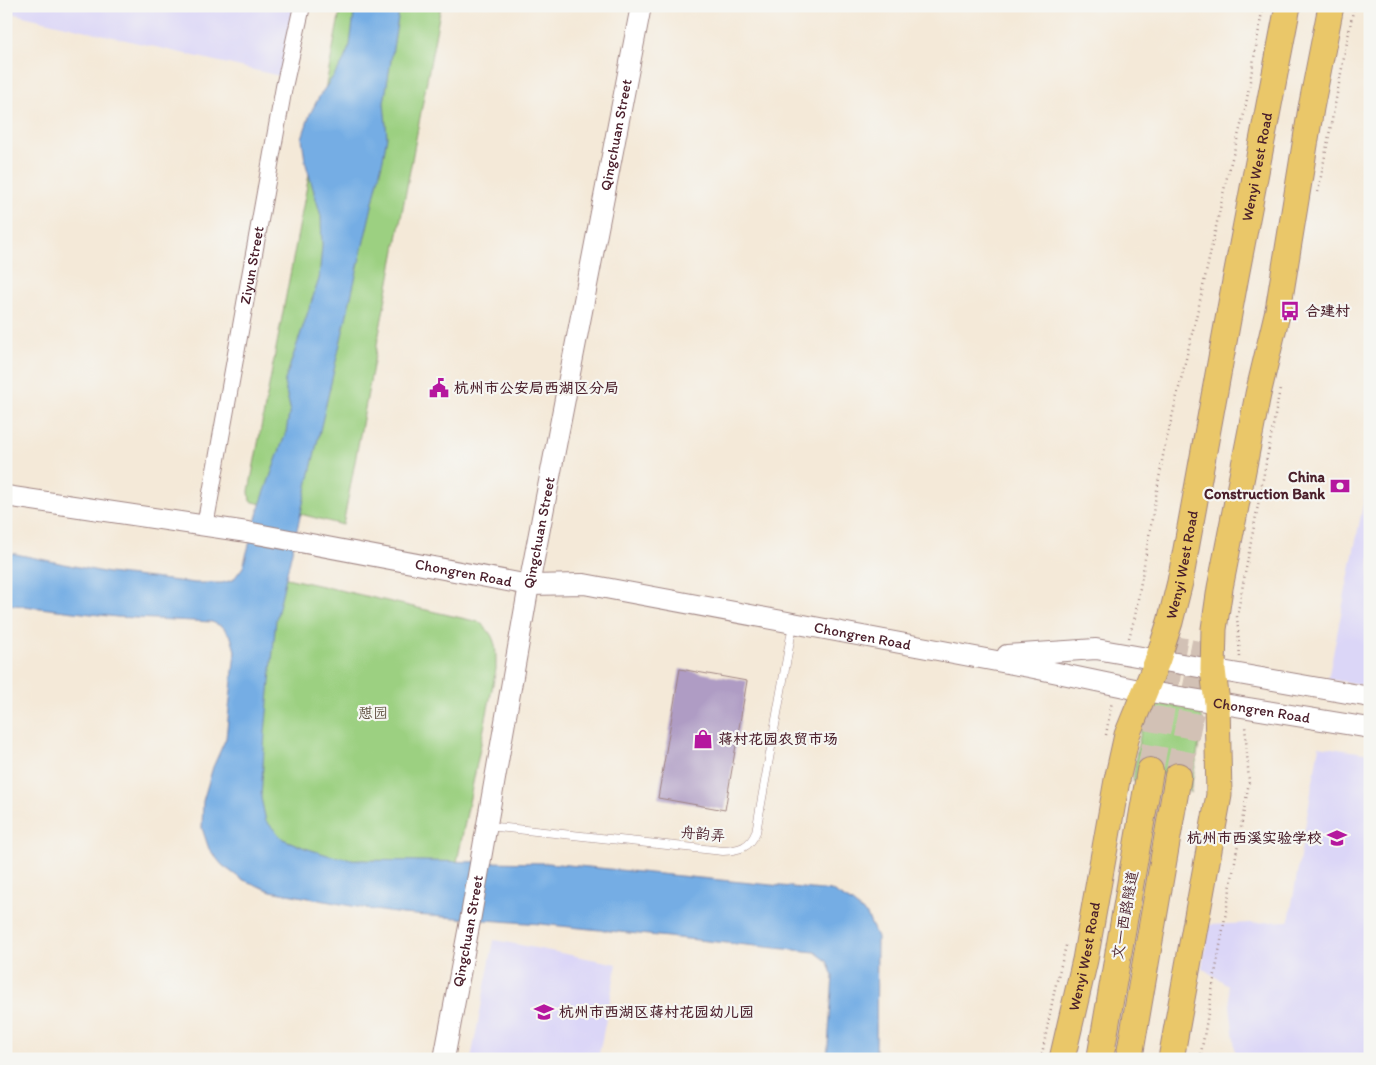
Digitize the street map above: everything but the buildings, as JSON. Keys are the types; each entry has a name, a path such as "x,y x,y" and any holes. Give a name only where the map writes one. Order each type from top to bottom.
{"highway":[{"name":"文一西路隧道","path":"1100,1059 1150,771"},
{"name":"文一西路隧道","path":"1129,1059 1178,776"}],"main road":[{"name":"Wenyi West Road","path":"1062,1059 1084,960 1127,735 1158,659 1180,582 1288,6"},
{"path":"1170,1059 1219,795 1217,703 1213,670 1214,629 1220,588 1258,394 1278,310 1311,108 1331,6"}],"street":[{"name":"Ziyun Street","path":"205,526 284,86 302,6"},
{"name":"Qingchuan Street","path":"444,1059 529,585 641,6"},
{"name":"Chongren Road","path":"6,496 247,532 529,585 584,584 978,657 1114,686 1370,728"},
{"name":"Chongren Road","path":"978,657 1096,649 1370,697"}],"lane":[{"name":"舟韵弄","path":"487,826 723,850 737,850 745,846 753,840 756,832 793,623"}],"path":[{"path":"1124,653 1135,616 1167,440 1226,181 1245,110 1264,6"},
{"path":"1317,200 1354,6"},
{"path":"1241,674 1237,616 1281,384"},
{"path":"1105,742 1114,686"},
{"path":"1200,1059 1249,782 1243,708"},
{"path":"1041,1059 1055,988 1068,937"}],"shaded area":[{"path":"6,6 294,6 280,76 6,12"},
{"path":"1370,470 1370,686 1328,679"},
{"name":"杭州市西溪实验学校","path":"1319,746 1370,754 1370,1059 1236,1059 1228,985 1202,968 1209,925 1289,921"},
{"name":"杭州市西湖区蒋村花园幼儿园","path":"494,940 617,964 598,1059 471,1059"}],"green space":[{"path":"341,6 441,6 343,525 250,501 249,491"},
{"name":"憇园","path":"278,576 479,622 492,637 495,648 496,669 455,872 343,867 278,844 254,807"},
{"path":"1155,703 1198,710 1202,717 1203,723 1190,793 1177,780 1164,774 1150,775 1133,782 1142,728 1150,709"}],"water":[{"path":"355,6 400,6 384,103 387,136 276,620 261,798 266,821 283,839 331,856 359,860 548,863 832,891 851,902 867,915 877,937 876,1059 827,1059 833,976 827,961 815,952 541,924 402,914 271,891 241,879 222,865 209,849 202,828 203,801 213,767 226,738 235,651 231,637 223,627 212,622 117,617 6,604 6,552 108,573 195,583 222,583 233,580 243,567 259,508 286,432 290,408 284,383 319,279 322,246 321,216 305,161 302,138 310,114 320,95 342,64 350,45"}],"tunnel":[{"path":"1150,771 1175,636"},
{"path":"1178,776 1205,642"}],"place":[{"name":"合建村","path":"1290,311"},
{"name":"杭州市公安局西湖区分局","path":"439,388"},
{"name":"China Construction Bank","path":"1340,486"},
{"name":"蒋村花园农贸市场","path":"703,739"},
{"name":"杭州市西溪实验学校","path":"1337,838"},
{"name":"杭州市西湖区蒋村花园幼儿园","path":"544,1012"}]}
